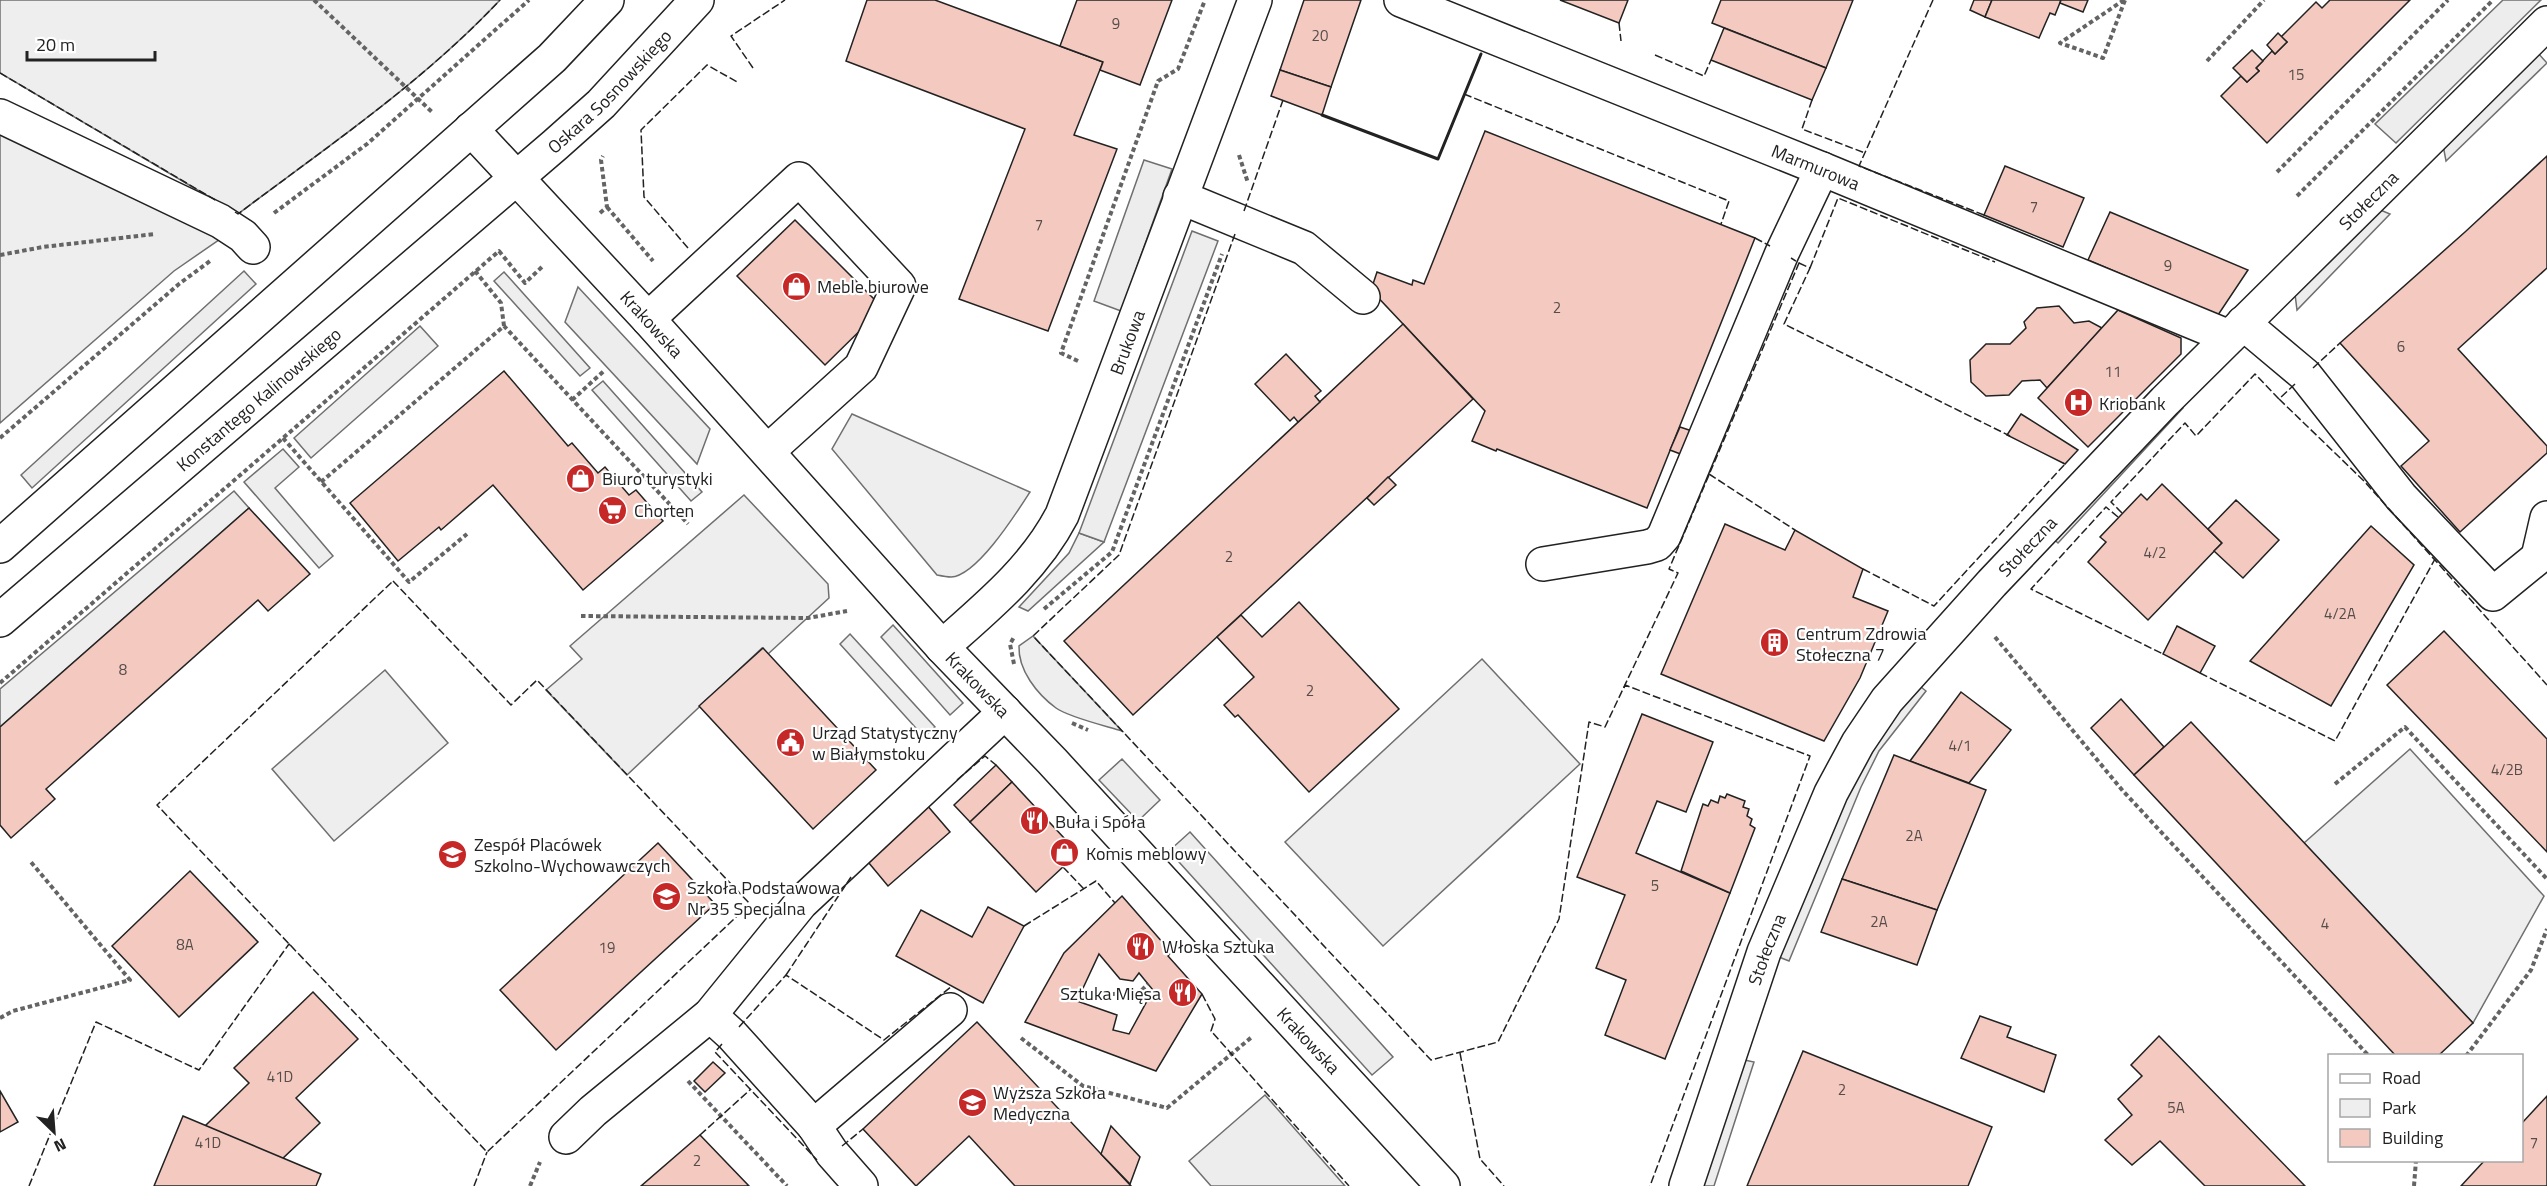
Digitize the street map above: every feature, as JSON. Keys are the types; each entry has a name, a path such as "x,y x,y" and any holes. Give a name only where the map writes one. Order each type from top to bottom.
{"street":[{"path":"0,546 552,58 608,0"},
{"name":"Oskara Sosnowskiego","path":"517,178 600,104 697,0"},
{"name":"Brukowa","path":"942,647 1030,565 1058,523 1077,478 1254,0"},
{"name":"Marmurowa","path":"1401,0 1822,169 2236,330 2305,375 2401,496 2493,594 2542,554"},
{"name":"Stołeczna","path":"1686,1186 1764,952 1831,793 1857,743 1887,700 1992,583 2236,330 2547,23"},
{"path":"0,116 220,221 243,236 253,247"},
{"name":"Krakowska","path":"471,129 648,319 942,647 1005,712 1443,1186"},
{"path":"1543,564 1647,547 1657,544 1664,536 1782,253 1822,169"},
{"name":"Konstantego Kalinowskiego","path":"0,620 517,178"},
{"path":"648,319 800,179 899,286 861,367 768,451"},
{"path":"1180,197 1304,248 1363,297"},
{"path":"2542,554 2547,518"},
{"path":"566,1137 593,1111 710,1015 801,903 1005,712"},
{"path":"814,1126 950,1010"},
{"path":"710,1015 732,1035 814,1126 832,1153 861,1186"}],"path":[{"path":"314,0 432,112"},
{"path":"1082,362 1061,353 1158,81 1178,69 1205,0"},
{"path":"2125,0 2103,58 2060,43 2125,0"},
{"path":"2256,0 2263,1"},
{"path":"2277,172 2448,0"},
{"path":"2297,196 2493,0"},
{"path":"2207,61 2263,1"},
{"path":"1043,610 1112,552 1248,185 1237,148"},
{"path":"607,207 678,291"},
{"path":"0,255 43,246 158,234"},
{"path":"476,271 501,303 504,326 688,524"},
{"path":"321,482 504,326"},
{"path":"572,400 604,370"},
{"path":"283,438 410,582 467,534"},
{"path":"581,616 808,618 848,610"},
{"path":"1017,632 1010,644 1013,661 1018,671"},
{"path":"1995,636 2123,791 2367,1054"},
{"path":"1063,719 1088,730"},
{"path":"2335,784 2405,727 2547,879"},
{"path":"0,1018 13,1011 130,980 30,861"},
{"path":"2468,1054 2531,970 2547,929"},
{"path":"1113,994 1139,993 1148,984"},
{"path":"1021,1038 1083,1086 1167,1108 1254,1035"},
{"path":"663,1054 787,1186"},
{"path":"2414,1186 2416,1162"}],"green space":[{"path":"0,0 500,0 439,59 374,113 238,214 0,73"},
{"path":"0,131 223,237 174,271 0,423"},
{"path":"504,272 590,368 580,376 494,281"},
{"path":"420,326 438,346 311,458 294,438"},
{"path":"603,381 702,492 691,501 592,390"},
{"path":"852,414 1030,492 995,542 972,566 961,574 951,577 937,575 832,449"},
{"path":"283,449 299,467 275,488 333,556 319,568 244,482"},
{"path":"234,491 249,508 0,727 0,689"},
{"path":"744,495 828,584 829,598 768,654 762,648 627,775 546,690 582,659 570,646"},
{"path":"1079,533 1104,542 1028,611 1019,607 1069,553"},
{"path":"850,634 935,727 924,737 840,644"},
{"path":"1033,636 1122,731 1069,715 1042,696 1025,672 1020,655 1019,646"},
{"path":"1482,659 1580,764 1383,946 1285,842"},
{"path":"385,670 448,743 334,841 272,769"},
{"path":"2410,749 2544,896 2473,1023 2304,843"}],"shaded area":[{"path":"2503,0 2541,0 2396,143 2375,124"},
{"path":"2537,52 2547,63 2446,161 2443,145"},
{"path":"1144,160 1172,169 1121,311 1094,301"},
{"path":"2378,209 2390,214 2297,310 2295,294"},
{"path":"1192,231 1218,241 1104,542 1079,533"},
{"path":"244,271 256,284 32,488 21,475"},
{"path":"578,287 710,429 697,464 565,322"},
{"path":"2175,400 2183,408 2058,543 2049,535"},
{"path":"893,625 963,703 950,715 881,637"},
{"path":"1916,683 1926,691 1879,751 1861,787 1789,961 1774,955 1848,784"},
{"path":"1122,759 1160,800 1138,821 1099,780"},
{"path":"1190,832 1393,1057 1372,1075 1169,851"},
{"path":"1740,1059 1754,1062 1714,1186 1698,1186"},
{"path":"1265,1095 1345,1186 1211,1186 1189,1161"}],"building":[{"path":"867,0 935,0 1103,62 1074,135 1117,149 1048,331 959,299 1025,129 846,61"},
{"path":"1077,0 1172,0 1140,85 1100,70 1103,62 1060,46"},
{"path":"1304,0 1361,0 1331,87 1280,70"},
{"path":"1560,0 1628,0 1619,23"},
{"path":"1721,0 1853,0 1826,68 1712,23"},
{"path":"1974,0 1992,0 1985,17 1970,10"},
{"path":"1992,0 2061,0 2055,15 2050,13 2039,38 1985,17"},
{"path":"2061,0 2088,0 2083,12 2060,3"},
{"path":"2330,0 2410,0 2267,143 2221,96 2241,76 2247,82 2259,71 2256,68 2272,51 2275,54 2287,42 2281,37 2316,2 2322,8"},
{"path":"1724,28 1826,68 1812,100 1711,60"},
{"path":"2278,33 2287,42 2275,54 2267,45"},
{"path":"2252,50 2263,61 2256,68 2259,71 2247,82 2233,68"},
{"path":"1280,70 1331,87 1322,115 1271,96"},
{"path":"1485,131 1755,238 1647,508 1472,441 1485,411 1371,290 1377,272 1412,285 1413,280 1424,284"},
{"path":"2547,156 2547,268 2458,349 2547,446 2547,453 2460,532 2401,466 2429,441 2340,343"},
{"path":"2005,166 2084,198 2063,247 1984,215"},
{"path":"2110,212 2248,270 2218,315 2088,260"},
{"path":"795,220 883,308 825,365 737,276"},
{"path":"2059,306 2074,323 2089,321 2102,328 2047,388 2040,380 2022,381 2009,395 1986,396 1971,382 1970,360 1986,344 2010,344 2026,328 2024,322 2037,308"},
{"path":"2118,310 2181,338 2181,354 2088,447 2038,398"},
{"path":"1403,324 1473,399 1133,715 1064,641"},
{"path":"1286,354 1321,391 1315,396 1320,402 1298,422 1294,417 1290,421 1255,384"},
{"path":"504,371 568,446 572,443 598,473 605,467 629,495 636,490 663,521 583,590 493,485 441,530 439,527 398,561 350,503"},
{"path":"2021,414 2078,450 2065,464 2007,435"},
{"path":"1680,427 1692,431 1683,455 1670,450"},
{"path":"1388,477 1396,485 1374,505 1367,498"},
{"path":"2162,484 2222,543 2148,620 2088,562 2106,542 2100,537 2141,494 2147,500"},
{"path":"2236,500 2279,540 2243,578 2214,551 2222,543 2208,529"},
{"path":"249,508 310,574 268,611 258,600 46,789 55,799 11,838 0,825 0,727"},
{"name":"Centrum Zdrowia Stołeczna 7","path":"1725,524 1785,550 1795,530 1863,569 1853,597 1888,611 1860,678 1824,741 1661,674"},
{"path":"2371,526 2414,565 2331,706 2250,661"},
{"path":"1299,602 1399,709 1309,792 1238,715 1235,717 1224,705 1254,677 1217,637 1241,615 1262,637"},
{"path":"2177,626 2215,646 2200,673 2163,654"},
{"path":"2444,631 2547,739 2547,852 2387,685"},
{"name":"Urząd Statystyczny w Białymstoku","path":"763,648 876,770 813,829 699,706"},
{"path":"1961,692 2011,730 1969,783 1910,761"},
{"path":"2121,699 2164,747 2134,775 2091,728"},
{"path":"1642,714 1713,742 1686,812 1657,801 1636,853 1730,893 1665,1059 1605,1035 1626,980 1596,968 1625,895 1577,877"},
{"path":"2191,722 2473,1023 2440,1054 2394,1054 2134,775"},
{"path":"1894,755 1986,790 1937,910 1842,879"},
{"path":"996,765 1012,782 970,822 954,805"},
{"path":"1012,782 1078,853 1036,892 970,822"},
{"path":"1727,794 1745,801 1743,807 1749,809 1747,816 1752,819 1750,825 1755,828 1730,893 1681,871 1703,804 1708,806 1711,800 1718,803 1720,796 1725,798"},
{"path":"926,804 950,832 888,886 864,857"},
{"path":"658,843 715,904 556,1050 500,990"},
{"path":"190,871 258,942 179,1017 112,946"},
{"path":"1842,879 1937,910 1917,965 1821,932"},
{"path":"1122,896 1171,952 1168,956 1202,994 1156,1071 1025,1022 1064,953","holes":["1099,954 1120,979 1133,981 1139,973 1153,990 1129,1034 1113,1030 1117,1015 1077,1001"]},
{"path":"988,907 1024,926 983,1003 896,956 921,910 972,937"},
{"path":"313,992 358,1039 296,1098 320,1123 282,1159 205,1126 249,1083 234,1068"},
{"path":"1980,1016 2011,1027 2007,1037 2056,1055 2044,1092 1961,1058"},
{"name":"Wyższa Szkoła Medyczna","path":"977,1022 1131,1186 1015,1186 969,1136 916,1186 863,1129"},
{"path":"2159,1036 2305,1186 2205,1186 2160,1141 2132,1165 2105,1140 2132,1115 2118,1099 2142,1076 2131,1065"},
{"path":"1803,1051 1992,1127 1968,1186 1747,1186"},
{"path":"713,1062 725,1073 705,1092 694,1081"},
{"path":"0,1091 18,1122 0,1132"},
{"path":"2547,1096 2547,1186 2461,1186 2483,1162 2523,1162 2523,1122"},
{"path":"183,1116 321,1174 316,1186 154,1186"},
{"path":"1111,1126 1140,1157 1130,1184 1101,1154"},
{"path":"700,1135 749,1186 641,1186"}],"fence":[{"path":"235,212 238,214 407,86 439,59 500,0"},
{"path":"753,68 731,36 785,0"},
{"path":"1933,0 1859,166 1984,215"},
{"path":"1619,23 1621,41"},
{"path":"1655,55 1704,76 1711,60"},
{"path":"688,248 644,197 641,130 707,65 739,83"},
{"path":"0,73 217,201"},
{"path":"1464,94 1729,201 1721,224"},
{"path":"1244,211 1283,100"},
{"path":"1812,100 1802,129 1865,153"},
{"path":"1810,268 1838,198 1995,262"},
{"path":"1235,234 1119,555 1033,636 1431,1060 1498,1042 1559,919 1589,722 1605,727 1678,573 1669,569 1799,263 1791,258"},
{"path":"1755,238 1770,246"},
{"path":"1799,263 1810,268 1784,324 2010,436"},
{"path":"2313,368 2340,343"},
{"path":"2122,513 2111,502 2185,423 2196,436 2255,374 2279,399"},
{"path":"2295,384 2279,399 2364,481 2547,685"},
{"path":"1863,569 1934,606 2065,464 2063,463"},
{"path":"1709,474 1795,530"},
{"path":"2118,517 2106,507 2031,589 2163,654"},
{"path":"2200,673 2335,741 2435,559"},
{"path":"393,581 511,705 537,680 750,904 487,1152 157,805 393,581"},
{"path":"1624,688 1625,685 1810,756 1650,1186"},
{"path":"957,780 985,756 996,765"},
{"path":"1063,867 1084,889"},
{"path":"786,975 851,877"},
{"path":"1024,926 1096,881 1115,903"},
{"path":"29,1186 96,1022 199,1070 289,944 291,946"},
{"path":"739,1027 786,975 884,1040 952,986"},
{"path":"1202,994 1215,1019 1211,1031 1349,1186"},
{"path":"722,1044 715,1052 817,1160"},
{"path":"1460,1053 1480,1159 1504,1186"},
{"path":"700,1135 751,1089"},
{"path":"842,1146 863,1129"},
{"path":"474,1186 487,1152"}],"wall":[{"path":"1322,115 1438,159 1481,54"}],"place":[{"name":"Meble biurowe","path":"796,286"},
{"name":"Kriobank","path":"2078,403"},
{"name":"Biuro turystyki","path":"581,478"},
{"name":"Chorten","path":"613,510"},
{"name":"Centrum Zdrowia Stołeczna 7","path":"1775,643"},
{"name":"Urząd Statystyczny w Białymstoku","path":"791,742"},
{"name":"Buła i Spóła","path":"1034,821"},
{"name":"Komis meblowy","path":"1065,853"},
{"name":"Zespół Placówek Szkolno-Wychowawczych","path":"453,854"},
{"name":"Szkoła Podstawowa Nr 35 Specjalna","path":"666,897"},
{"name":"Włoska Sztuka","path":"1141,946"},
{"name":"Sztuka Mięsa","path":"1182,993"},
{"name":"Wyższa Szkoła Medyczna","path":"972,1102"}]}
